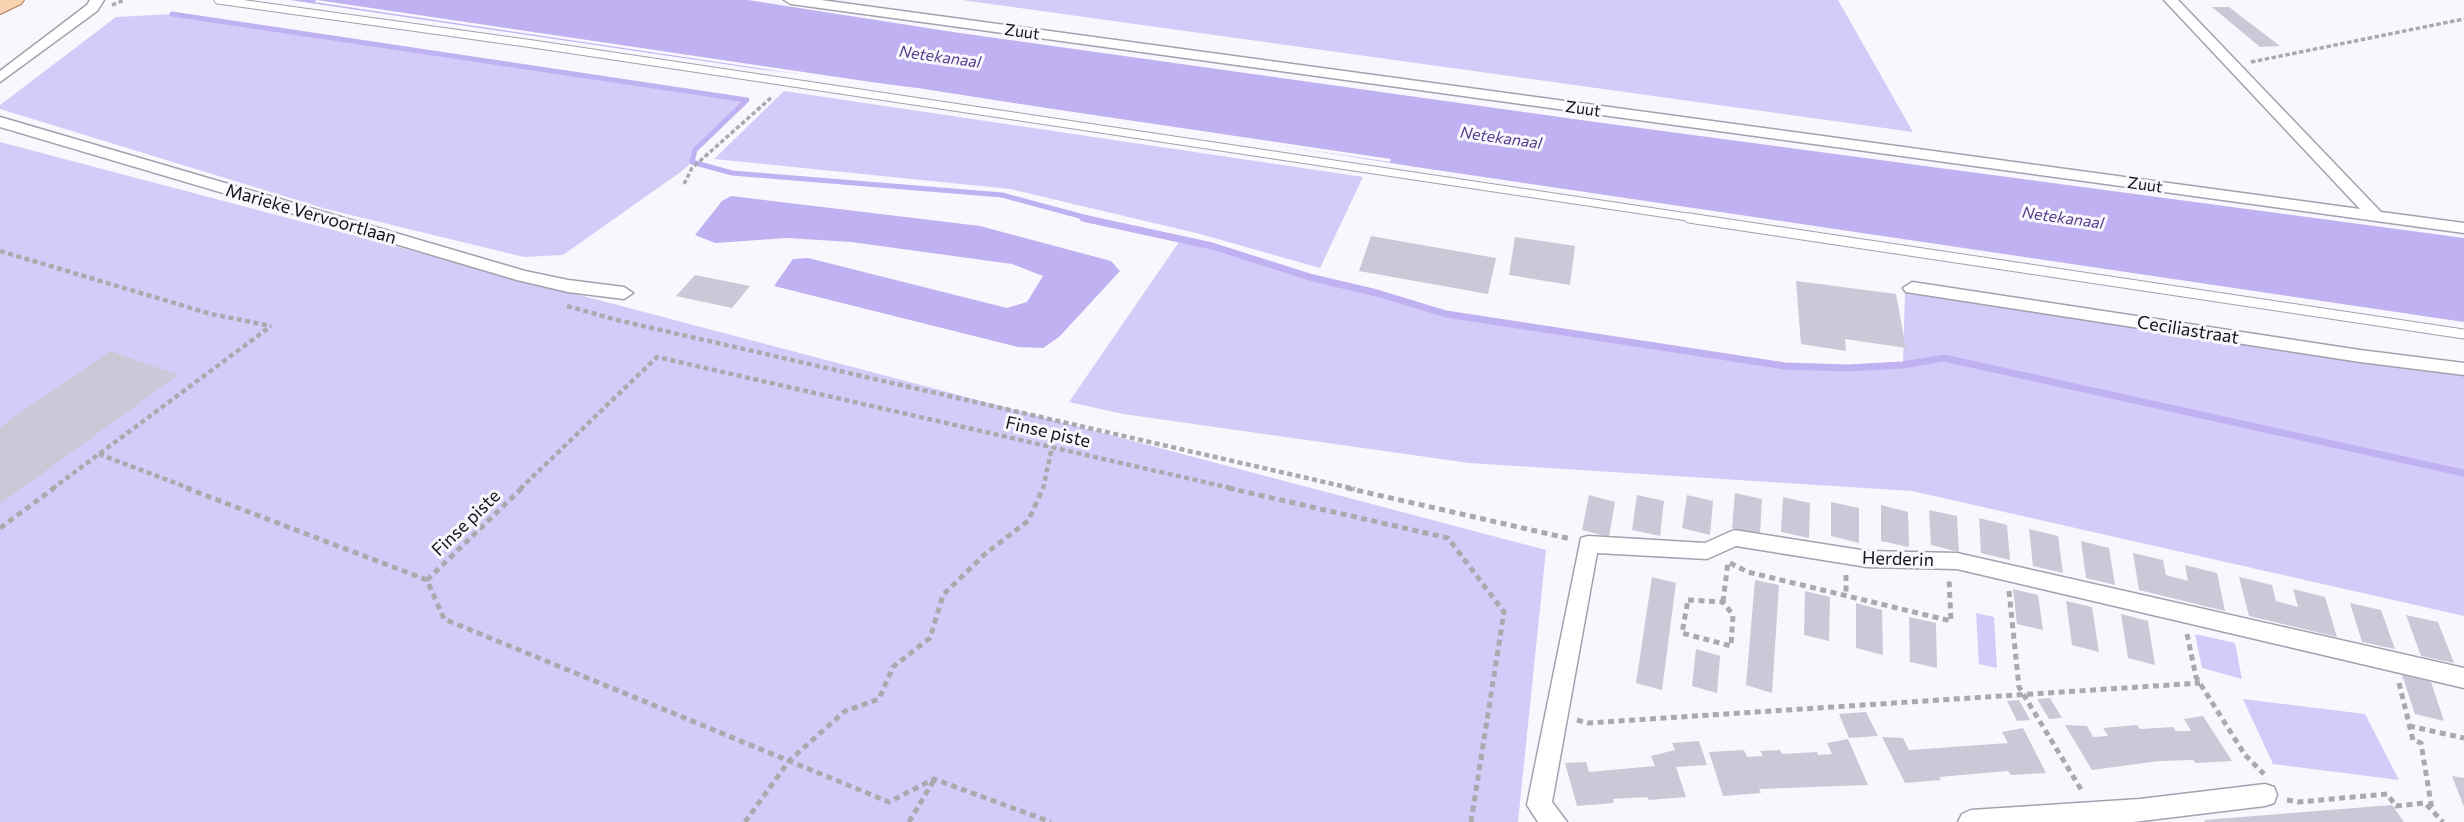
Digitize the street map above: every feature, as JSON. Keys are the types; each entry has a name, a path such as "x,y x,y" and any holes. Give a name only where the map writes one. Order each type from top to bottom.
{"main road":[{"path":"0,8 13,0"}],"street":[{"name":"Zuut","path":"791,0 2464,228"},
{"path":"2171,0 2376,216"},
{"path":"0,78 92,8 104,3"},
{"name":"Marieke Vervoortlaan","path":"0,122 523,276 568,286 624,293"},
{"name":"Ceciliastraat","path":"1912,288 2360,356 2464,369"},
{"name":"Herderin","path":"1588,544 1707,551 1734,538 1867,559 1949,561 2006,570 2464,678"},
{"path":"1547,814 1555,713 1588,544"},
{"path":"1971,822 2095,813 2144,816 2264,795"}],"lane":[{"path":"218,0 2464,334"}],"path":[{"path":"104,3 125,0"},
{"path":"2233,66 2464,19"},
{"path":"684,184 692,168 786,83"},
{"path":"0,251 211,314 271,326 0,528"},
{"path":"559,304 630,323 1588,544"},
{"name":"Finse piste","path":"427,580 657,357 1448,538 1504,612 1471,822"},
{"path":"745,822 789,761 845,711 880,699 893,667 930,638 943,595 985,554 1028,521 1045,484 1052,447"},
{"path":"99,454 427,580 444,619 889,802 934,779 1051,822"},
{"path":"1707,551 1748,572 1951,621 1949,561"},
{"path":"1723,602 1688,600 1682,633 1731,646 1733,615 1723,602 1728,562"},
{"path":"2006,570 2019,687 2095,813"},
{"path":"2183,611 2196,677 2245,754 2273,782 2264,795 2299,802 2387,794 2396,806 2425,803 2443,822"},
{"path":"2395,661 2413,740 2421,743 2432,811"},
{"path":"1555,713 1588,723 2200,684"},
{"path":"2410,726 2464,738"},
{"path":"909,822 934,779"}],"shaded area":[{"path":"962,0 1838,0 1913,132"},
{"path":"172,14 747,100 695,150 692,162 682,171 563,255 524,257 326,209 0,109 0,105 116,17"},
{"path":"784,91 1363,177 1320,268 1200,234 1010,189 714,159"},
{"path":"0,142 1546,550 1518,822 0,822"},
{"path":"1181,239 1446,314 1785,366 1848,368 1903,365 1905,292 2464,373 2464,616 1912,491 1469,463 1123,414 1069,402"},
{"path":"1976,613 1994,617 1997,668 1979,664"},
{"path":"2195,634 2235,643 2242,679 2202,668"},
{"path":"2243,699 2365,714 2399,780 2273,764"}],"water":[{"name":"Netekanaal","path":"290,0 748,0 953,32 1588,121 2464,238 2464,322 1416,167 918,88 758,69"},
{"path":"731,196 980,226 1111,261 1120,271 1059,337 1043,348 1018,347 774,286 793,259 808,258 1007,308 1027,302 1043,276 1012,264 851,242 787,238 715,243 695,235 722,201"}],"pier":[{"path":"317,0 1391,159 1390,162 314,2"}],"building":[{"path":"2212,7 2229,7 2280,46 2260,47"},
{"path":"1371,236 1496,258 1488,294 1359,271"},
{"path":"1515,237 1575,246 1570,285 1509,275"},
{"path":"695,275 750,286 732,308 676,296"},
{"path":"1796,281 1896,294 1906,348 1845,339 1846,351 1801,344"},
{"path":"110,351 178,375 0,504 0,427"},
{"path":"1735,493 1762,499 1760,534 1732,528"},
{"path":"1589,495 1615,502 1609,537 1582,530"},
{"path":"1637,495 1664,501 1660,536 1632,530"},
{"path":"1687,495 1713,501 1710,535 1682,528"},
{"path":"1783,497 1810,503 1809,538 1781,532"},
{"path":"1831,502 1859,508 1859,543 1831,536"},
{"path":"1881,505 1908,512 1909,547 1881,541"},
{"path":"1929,510 1957,516 1959,552 1931,545"},
{"path":"1979,518 2007,525 2010,560 1981,553"},
{"path":"2029,529 2058,536 2063,573 2033,566"},
{"path":"2081,541 2109,548 2115,585 2086,578"},
{"path":"2133,553 2163,560 2166,575 2188,581 2185,565 2217,573 2225,611 2139,590"},
{"path":"1652,577 1676,583 1662,690 1636,683"},
{"path":"2239,577 2272,585 2276,601 2298,607 2293,589 2325,597 2337,637 2249,616"},
{"path":"1755,580 1779,585 1772,693 1746,685"},
{"path":"2013,589 2038,595 2043,630 2017,624"},
{"path":"1805,591 1830,597 1829,641 1804,635"},
{"path":"2066,601 2092,607 2099,652 2072,645"},
{"path":"1856,603 1882,610 1883,655 1856,648"},
{"path":"2350,603 2381,610 2395,649 2362,642"},
{"path":"2121,614 2148,621 2155,665 2128,658"},
{"path":"2406,615 2438,622 2454,663 2421,656"},
{"path":"1909,617 1936,623 1937,668 1910,662"},
{"path":"1696,649 1720,656 1717,693 1692,686"},
{"path":"2402,675 2431,682 2444,721 2415,714"},
{"path":"2050,698 2062,718 2049,719 2037,699"},
{"path":"2019,700 2030,720 2017,721 2007,701"},
{"path":"1866,712 1878,736 1849,738 1839,714"},
{"path":"2203,716 2232,761 2159,761 2092,770 2065,725 2087,726 2093,737 2108,736 2103,728 2137,725 2140,729 2173,727 2176,731 2191,731 2184,719"},
{"path":"2023,728 2046,773 2011,775 2008,771 1905,783 1882,737 1903,738 1909,750 2008,743 2002,732"},
{"path":"1848,739 1868,785 1759,789 1761,793 1723,796 1709,752 1744,750 1747,757 1763,756 1760,751 1780,750 1782,754 1832,754 1827,743"},
{"path":"1699,741 1707,765 1676,767 1686,797 1613,799 1614,803 1577,806 1565,763 1586,762 1589,772 1655,766 1651,756 1675,750 1672,743"},
{"path":"2452,776 2464,778 2464,807"},
{"path":"2392,805 2404,822 2204,820"}],"waterway":[{"path":"172,14 747,100 695,150 692,162 732,173 1002,195 1091,219"},
{"path":"1083,218 1212,246 1313,278 1377,293 1446,314 1785,366 1848,368 1903,365 1944,358 2464,473"}]}
